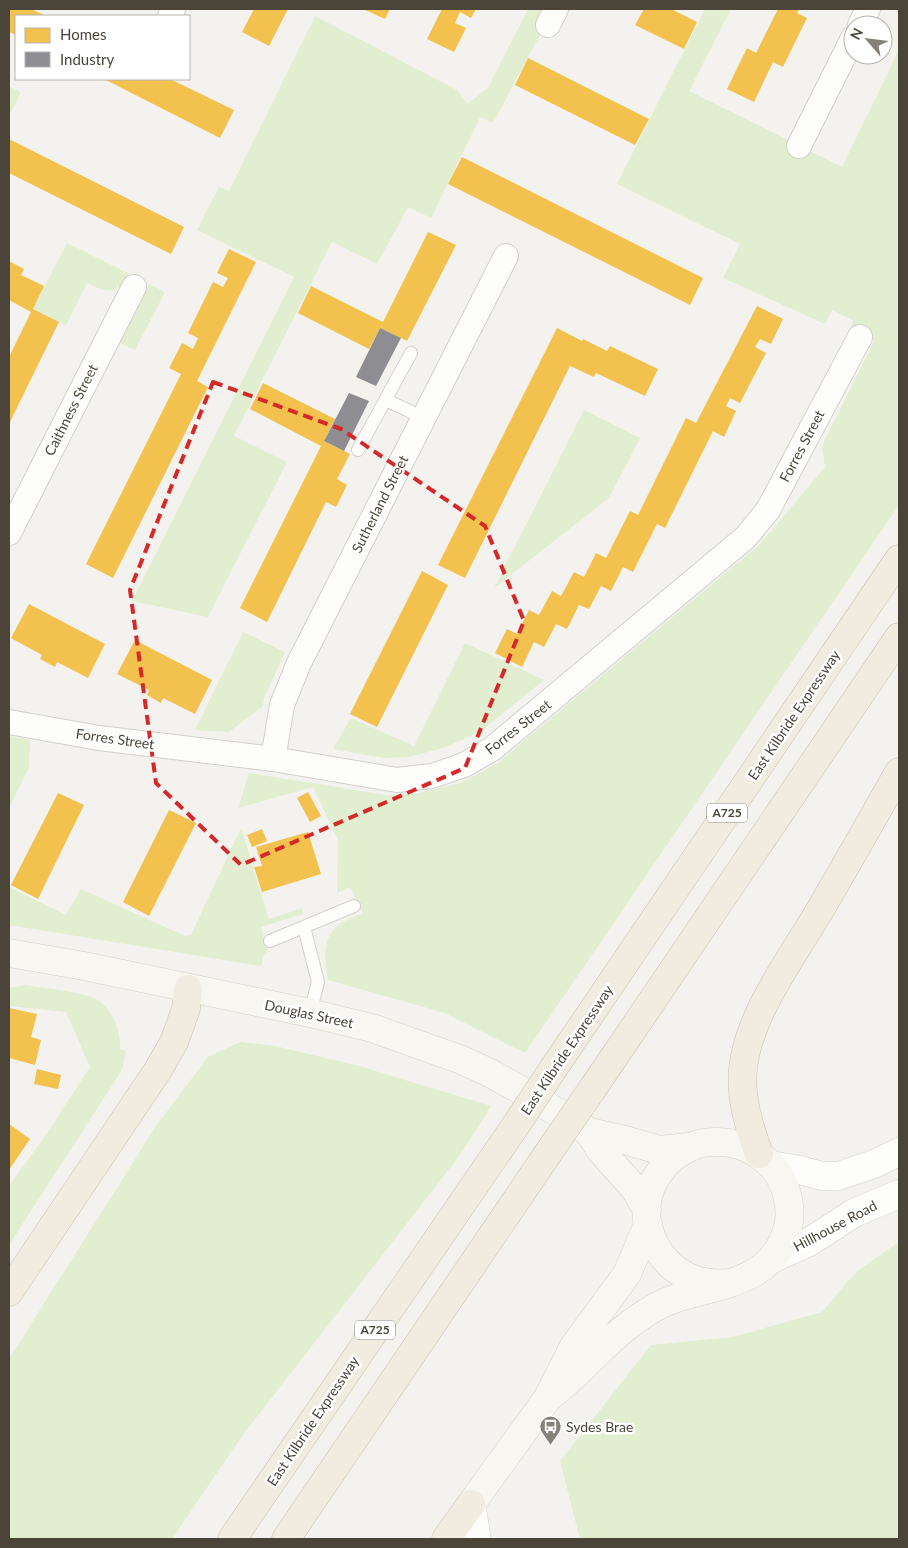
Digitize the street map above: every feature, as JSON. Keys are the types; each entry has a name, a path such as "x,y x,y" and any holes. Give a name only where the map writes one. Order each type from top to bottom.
{"highway":[{"name":"East Kilbride Expressway","path":"232,1539 518,1122 899,559"},
{"path":"286,1539 899,637"},
{"path":"765,1159 748,1121 743,1094 742,1070 746,1049 761,1011 788,962 899,772"},
{"path":"9,1292 158,1070 174,1042 186,1009 188,989"},
{"path":"9,1299 28,1266"},
{"path":"446,1539 471,1504"}],"main road":[{"name":"Douglas Street","path":"9,953 84,966 310,1013 372,1028 462,1060 526,1093 588,1132 659,1150 689,1148"},
{"name":"Douglas Street","path":"588,1132 601,1151 635,1189 647,1217"},
{"path":"471,1504 547,1399 574,1346 627,1274 647,1217 648,1197 652,1184 667,1162 689,1148 706,1142 724,1141 742,1145 765,1159 779,1175 784,1187 789,1212 785,1237 772,1259 760,1270 745,1278 671,1300 642,1316 615,1336 547,1399"},
{"path":"647,1217 656,1248 672,1267 693,1279 717,1284 730,1283"}],"street":[{"path":"799,146 843,58"},
{"name":"Sutherland Street","path":"273,759 282,705 300,663 506,256"},
{"name":"Caithness Street","path":"9,533 134,287"},
{"name":"Forres Street","path":"9,722 100,738 273,759 397,780 432,776 464,765 492,750 746,537 768,510 860,337"},
{"path":"765,1159 822,1176 838,1176 874,1164 899,1152"},
{"name":"Hillhouse Road","path":"772,1259 810,1242 854,1214 899,1194"},
{"path":"471,1504 477,1539"}],"lane":[{"path":"358,450 411,353"},
{"path":"386,400 424,418"},
{"path":"270,941 354,906"},
{"path":"304,927 318,982 310,1013"}],"highlighted area":[{"path":"213,382 341,429 485,526 524,621 465,768 241,865 156,783 130,590"}],"green space":[{"path":"528,9 546,9 546,24 493,123 480,117 431,218 408,207 377,264 332,242 234,436 287,462 208,617 132,601 294,277 197,230 219,187 229,191 315,16 457,90 467,104 488,88"},
{"path":"705,9 731,9 689,91 842,167 899,50 899,505 525,1053 445,1013 328,980 326,946 331,934 341,923 363,913 350,887 337,893 338,840 313,787 238,808 249,773 386,795 419,793 460,783 496,764 759,545 825,467 822,446 874,341 851,327 854,321 832,310 825,324 723,278 740,244 617,184"},
{"path":"9,86 21,92 9,116"},
{"path":"67,243 129,274 119,286 111,291 100,289 87,283 66,325 33,309"},
{"path":"149,284 165,292 135,350 120,343"},
{"path":"584,410 640,438 609,498 494,588"},
{"path":"243,632 285,652 264,698 263,706 229,732 195,730"},
{"path":"465,643 544,680 481,731 446,747 409,757 384,758 333,749 351,718 414,746"},
{"path":"9,736 30,740 29,768 9,808"},
{"path":"241,828 269,919 302,908 303,914 261,927 268,952 264,955 261,966 9,925 9,887 66,915 81,889 185,936 191,935"},
{"path":"26,985 73,992 96,999 111,1014 119,1035 120,1049 126,1051 122,1070 9,1245 9,1186 43,1139 90,1067 66,1012 9,1006 9,988"},
{"path":"240,1042 275,1046 359,1066 491,1106 460,1155 242,1436 172,1539 9,1539 9,1359 156,1126 208,1057"},
{"path":"899,1242 899,1539 580,1539 560,1461 651,1345 733,1337 822,1312 857,1271"}],"building: Homes":[{"path":"9,9 31,9 44,15 15,15 15,35 9,32"},
{"path":"254,9 288,9 269,46 242,32"},
{"path":"363,9 390,9 385,19"},
{"path":"442,9 476,9 471,18 460,12 455,23 466,28 454,52 427,39"},
{"path":"644,9 671,9 697,22 684,49 635,25"},
{"path":"778,9 799,9 797,13 807,18 783,67 773,62 754,102 727,89 747,48 756,53"},
{"path":"528,58 649,119 635,145 515,85"},
{"path":"106,80 172,80 234,110 220,138"},
{"path":"9,139 184,227 171,254 9,173"},
{"path":"462,157 703,278 690,305 448,184"},
{"path":"428,232 456,245 407,341 380,328 369,349 298,313 311,286 383,322"},
{"path":"229,249 256,262 197,381 208,387 113,578 86,564 181,374 169,368 182,343 193,349 198,338 188,333 213,282 223,287 228,278 217,273"},
{"path":"9,261 24,269 21,275 44,286 33,309 59,322 9,424 9,357 31,312 9,300"},
{"path":"757,306 783,319 771,344 760,339 755,347 766,353 740,403 730,398 726,406 736,411 724,437 713,431 665,528 657,524 633,572 623,567 611,591 601,586 589,609 579,605 567,629 556,624 544,647 534,642 522,667 495,653 507,629 517,634 529,610 539,615 552,591 561,596 574,572 584,577 596,553 606,558 630,511 638,515 686,418 696,423"},
{"path":"557,328 607,351 610,346 658,369 645,396 596,373 594,377 570,366 465,578 438,565"},
{"path":"263,383 335,419 324,441 350,454 337,479 347,485 336,507 326,502 267,622 240,608 321,446 250,409"},
{"path":"422,571 448,585 377,727 350,714"},
{"path":"29,604 105,644 88,678 57,662 55,667 40,659 42,655 11,638"},
{"path":"135,640 212,680 195,714 163,698 161,703 147,695 149,690 117,674"},
{"path":"308,792 321,816 310,822 297,798"},
{"path":"58,793 84,805 38,899 11,885"},
{"path":"169,810 196,823 149,916 123,902"},
{"path":"262,829 267,841 252,847 247,835"},
{"path":"308,832 321,874 262,892 254,867 262,866 256,847"},
{"path":"9,1008 37,1014 31,1037 41,1040 35,1065 9,1058"},
{"path":"37,1069 61,1075 58,1089 34,1084"},
{"path":"9,1124 30,1139 9,1170"}],"building: Industry":[{"path":"380,328 401,338 376,386 356,377"},
{"path":"349,393 369,401 344,451 324,441"}],"place":[{"name":"Sydes Brae","path":"550,1446"}]}
